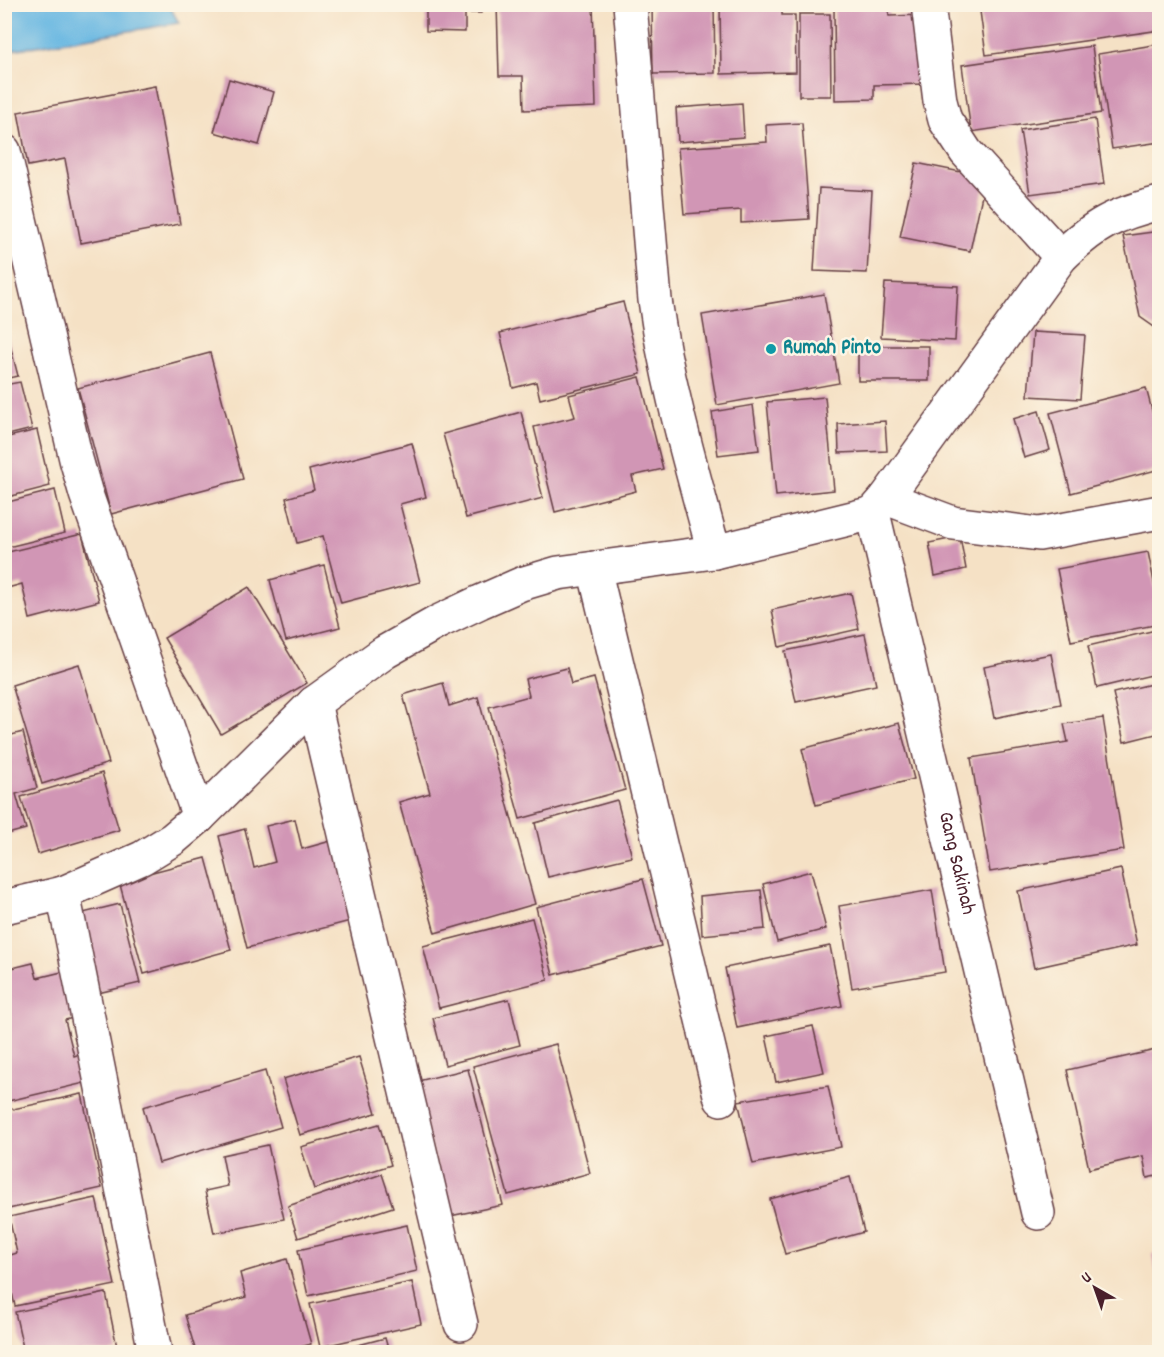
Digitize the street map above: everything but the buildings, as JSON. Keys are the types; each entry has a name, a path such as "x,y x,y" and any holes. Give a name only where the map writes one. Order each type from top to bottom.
{"street":[{"path":"630,4 659,333 714,552"},
{"path":"928,4 940,101 945,120 966,152 1061,257"},
{"path":"4,151 86,494 199,816"},
{"path":"880,506 1061,257 1082,236 1099,224 1123,213 1160,203"},
{"path":"4,907 63,893 142,858 173,839 314,703 385,652 438,622 521,584 558,573 714,552 880,506 953,523 1039,534 1160,512"},
{"name":"Gang Sakinah","path":"880,506 1038,1213"},
{"path":"594,568 720,1099"},
{"path":"314,703 461,1324"},
{"path":"63,893 155,1353"}],"water":[{"path":"5,4 169,5 179,23 5,51"}],"place":[{"name":"Rumah Pinto","path":"771,349"}]}
